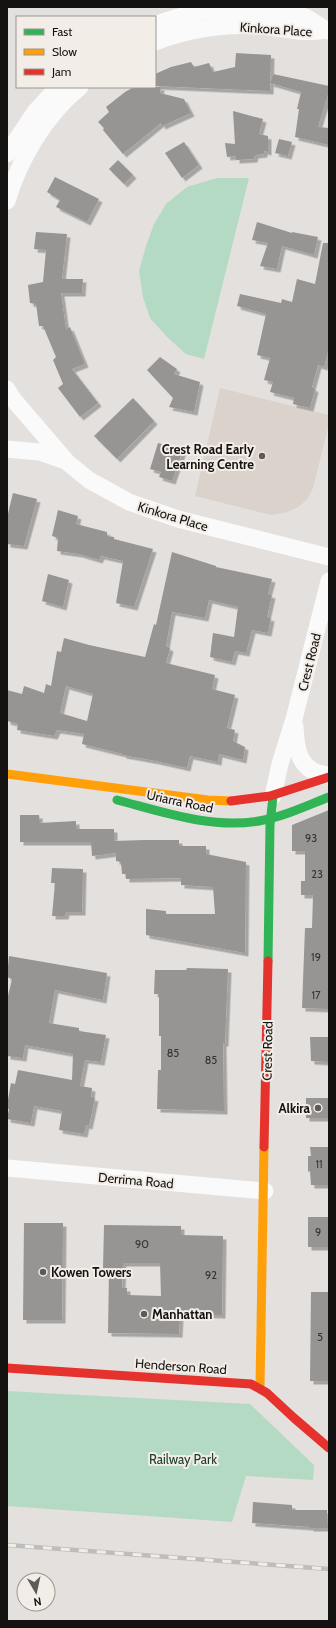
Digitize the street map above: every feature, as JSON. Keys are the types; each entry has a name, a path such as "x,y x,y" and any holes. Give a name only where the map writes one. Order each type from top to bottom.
{"street":[{"name":"Kinkora Place","path":"156,25 203,12 253,9 297,15 312,21 328,31"},
{"name":"Kinkora Place","path":"156,42 199,30 222,26 258,26 311,33 328,31"},
{"path":"7,154 35,112 57,88"},
{"path":"7,201 13,183 36,139 59,109 79,88"},
{"name":"Kinkora Place","path":"7,389 13,399 67,462 89,480 104,489 153,511 178,519 329,557"},
{"path":"7,445 40,430"},
{"path":"7,449 40,452 67,462"},
{"name":"Crest Road","path":"260,1387 265,1191 271,818 280,764 294,719 329,581"},
{"name":"Crest Road","path":"294,719 297,750 301,760 314,771 329,776"},
{"name":"Uriarra Road","path":"7,774 222,802 246,801 274,796 329,776"},
{"name":"Uriarra Road","path":"24,777 96,795"},
{"name":"Uriarra Road","path":"111,799 168,814 217,822 246,823 271,818 329,797"},
{"name":"Derrima Road","path":"7,1168 265,1191"},
{"name":"Henderson Road","path":"7,1368 251,1384 260,1387 268,1393 300,1424 329,1448"}],"shaded area":[{"name":"Crest Road Early Learning Centre","path":"220,388 329,415 329,424 313,488 308,498 300,506 288,512 271,515 195,496"}],"green space":[{"path":"217,178 249,178 204,359 186,354 167,337 150,318 143,297 139,271 154,224 166,204 187,187"},
{"name":"Railway Park","path":"7,1391 250,1404 314,1465 313,1480 246,1476 232,1522 7,1506"}],"building":[{"path":"236,53 271,55 270,91 156,86 156,74 171,67 191,62 194,67 209,63 213,72 235,67"},
{"path":"273,74 329,86 329,91 318,127 329,128 329,145 295,137 299,109 297,109 301,92 270,83"},
{"path":"161,87 160,93 184,99 191,113 162,126 161,123 123,154 98,122 109,112 106,107 132,88"},
{"path":"233,111 263,119 259,134 268,136 268,152 264,151 264,154 255,155 254,159 236,160 236,156 227,157 225,143 235,144"},
{"path":"279,139 292,142 288,156 275,153"},
{"path":"184,142 199,165 182,178 165,153"},
{"path":"118,160 133,175 124,184 109,169"},
{"path":"55,177 99,199 87,222 56,207 60,200 47,192"},
{"path":"257,222 292,233 318,237 314,255 282,246 277,269 260,266 268,243 252,240"},
{"path":"36,232 67,234 62,279 83,279 82,293 61,293 66,329 70,327 85,364 72,369 98,403 80,417 58,388 63,384 53,360 56,357 43,326 39,326 36,304 30,303 28,285 43,282 46,250 34,249"},
{"path":"323,243 329,243 329,348 324,367 318,365 312,387 315,389 310,408 293,404 294,398 270,392 273,382 264,380 270,358 257,355 266,314 237,306 240,294 281,303 282,299 292,302 297,279 315,284"},
{"path":"160,357 177,369 174,374 200,382 194,412 169,407 173,398 147,370"},
{"path":"133,398 154,421 117,459 94,436"},
{"path":"158,443 183,450 172,481 159,477 161,472 150,469"},
{"path":"13,493 37,499 24,546 7,544 7,518"},
{"path":"58,510 78,516 76,524 107,532 107,536 114,537 114,539 153,549 134,607 116,603 123,561 101,556 99,560 79,554 57,551 58,538 52,536"},
{"path":"172,552 216,567 272,579 268,594 272,595 267,617 271,618 268,633 252,630 246,653 235,651 232,662 210,657 213,633 234,637 238,607 209,600 205,618 172,612 166,646 170,648 166,663 215,675 212,689 235,695 227,728 235,730 233,741 245,747 243,760 219,754 218,762 190,756 187,768 123,755 82,744 84,734 57,730 54,736 17,730 18,724 7,721 7,690 22,694 24,686 44,693 46,684 51,686 57,651 61,652 64,638 145,657 154,624 156,625","holes":["66,686 93,694 87,721 60,713"]},
{"path":"48,574 69,580 63,607 42,601"},
{"path":"329,810 329,1009 302,1008 305,928 312,928 313,895 301,895 301,881 305,881 305,851 292,851 292,825"},
{"path":"20,815 39,815 40,823 76,821 76,829 114,829 114,841 179,840 179,846 206,846 206,854 246,862 245,953 146,935 146,909 166,911 166,914 215,914 213,887 181,885 181,878 126,879 126,874 122,874 121,862 116,861 116,853 92,856 91,842 20,842"},
{"path":"52,868 83,869 82,912 66,912 65,916 52,916 55,883 51,883"},
{"path":"9,956 107,973 103,1000 55,990 49,1023 79,1028 79,1031 106,1035 101,1062 85,1060 80,1086 92,1088 91,1097 95,1098 89,1126 86,1125 84,1134 59,1130 62,1111 34,1106 31,1123 7,1119 9,1109 7,1109 7,1105 11,1083 15,1084 18,1070 72,1080 73,1054 25,1045 23,1058 7,1056 7,1000 12,979 7,977"},
{"path":"187,968 228,969 225,1043 223,1043 224,1111 157,1109 158,1070 161,1070 161,1036 159,1036 159,994 154,994 155,970 186,970"},
{"path":"310,1037 329,1037 329,1062 311,1061"},
{"name":"Alkira","path":"306,1098 329,1098 329,1118 306,1118"},
{"path":"310,1147 329,1147 329,1185 311,1185 310,1171 308,1172 308,1156 311,1156"},
{"path":"308,1217 329,1217 329,1247 308,1247"},
{"name":"Kowen Towers","path":"24,1223 63,1223 62,1320 23,1320"},
{"path":"104,1225 181,1226 181,1235 223,1236 222,1315 180,1314 179,1334 108,1333 109,1270 103,1269","holes":["123,1263 160,1263 161,1296 127,1295 127,1288 122,1288"]},
{"path":"311,1292 329,1292 329,1381 310,1381"},
{"path":"253,1502 292,1505 292,1510 327,1510 328,1528 252,1523"}],"railway":[{"path":"7,1545 329,1569"}],"traffic: fast":[{"path":"268,961 270,825 273,796"},
{"path":"117,800 187,818 223,823 241,823 277,817 329,797"}],"traffic: slow":[{"path":"7,774 208,800 231,801"},
{"path":"260,1387 264,1147"}],"traffic: jam":[{"path":"231,801 270,796 329,777"},
{"path":"264,1147 268,961"},
{"path":"7,1368 251,1384 267,1393 329,1448"}],"place":[{"name":"Crest Road Early Learning Centre","path":"262,456"},
{"name":"Alkira","path":"318,1108"},
{"name":"Kowen Towers","path":"43,1272"},
{"name":"Manhattan","path":"144,1314"}]}
